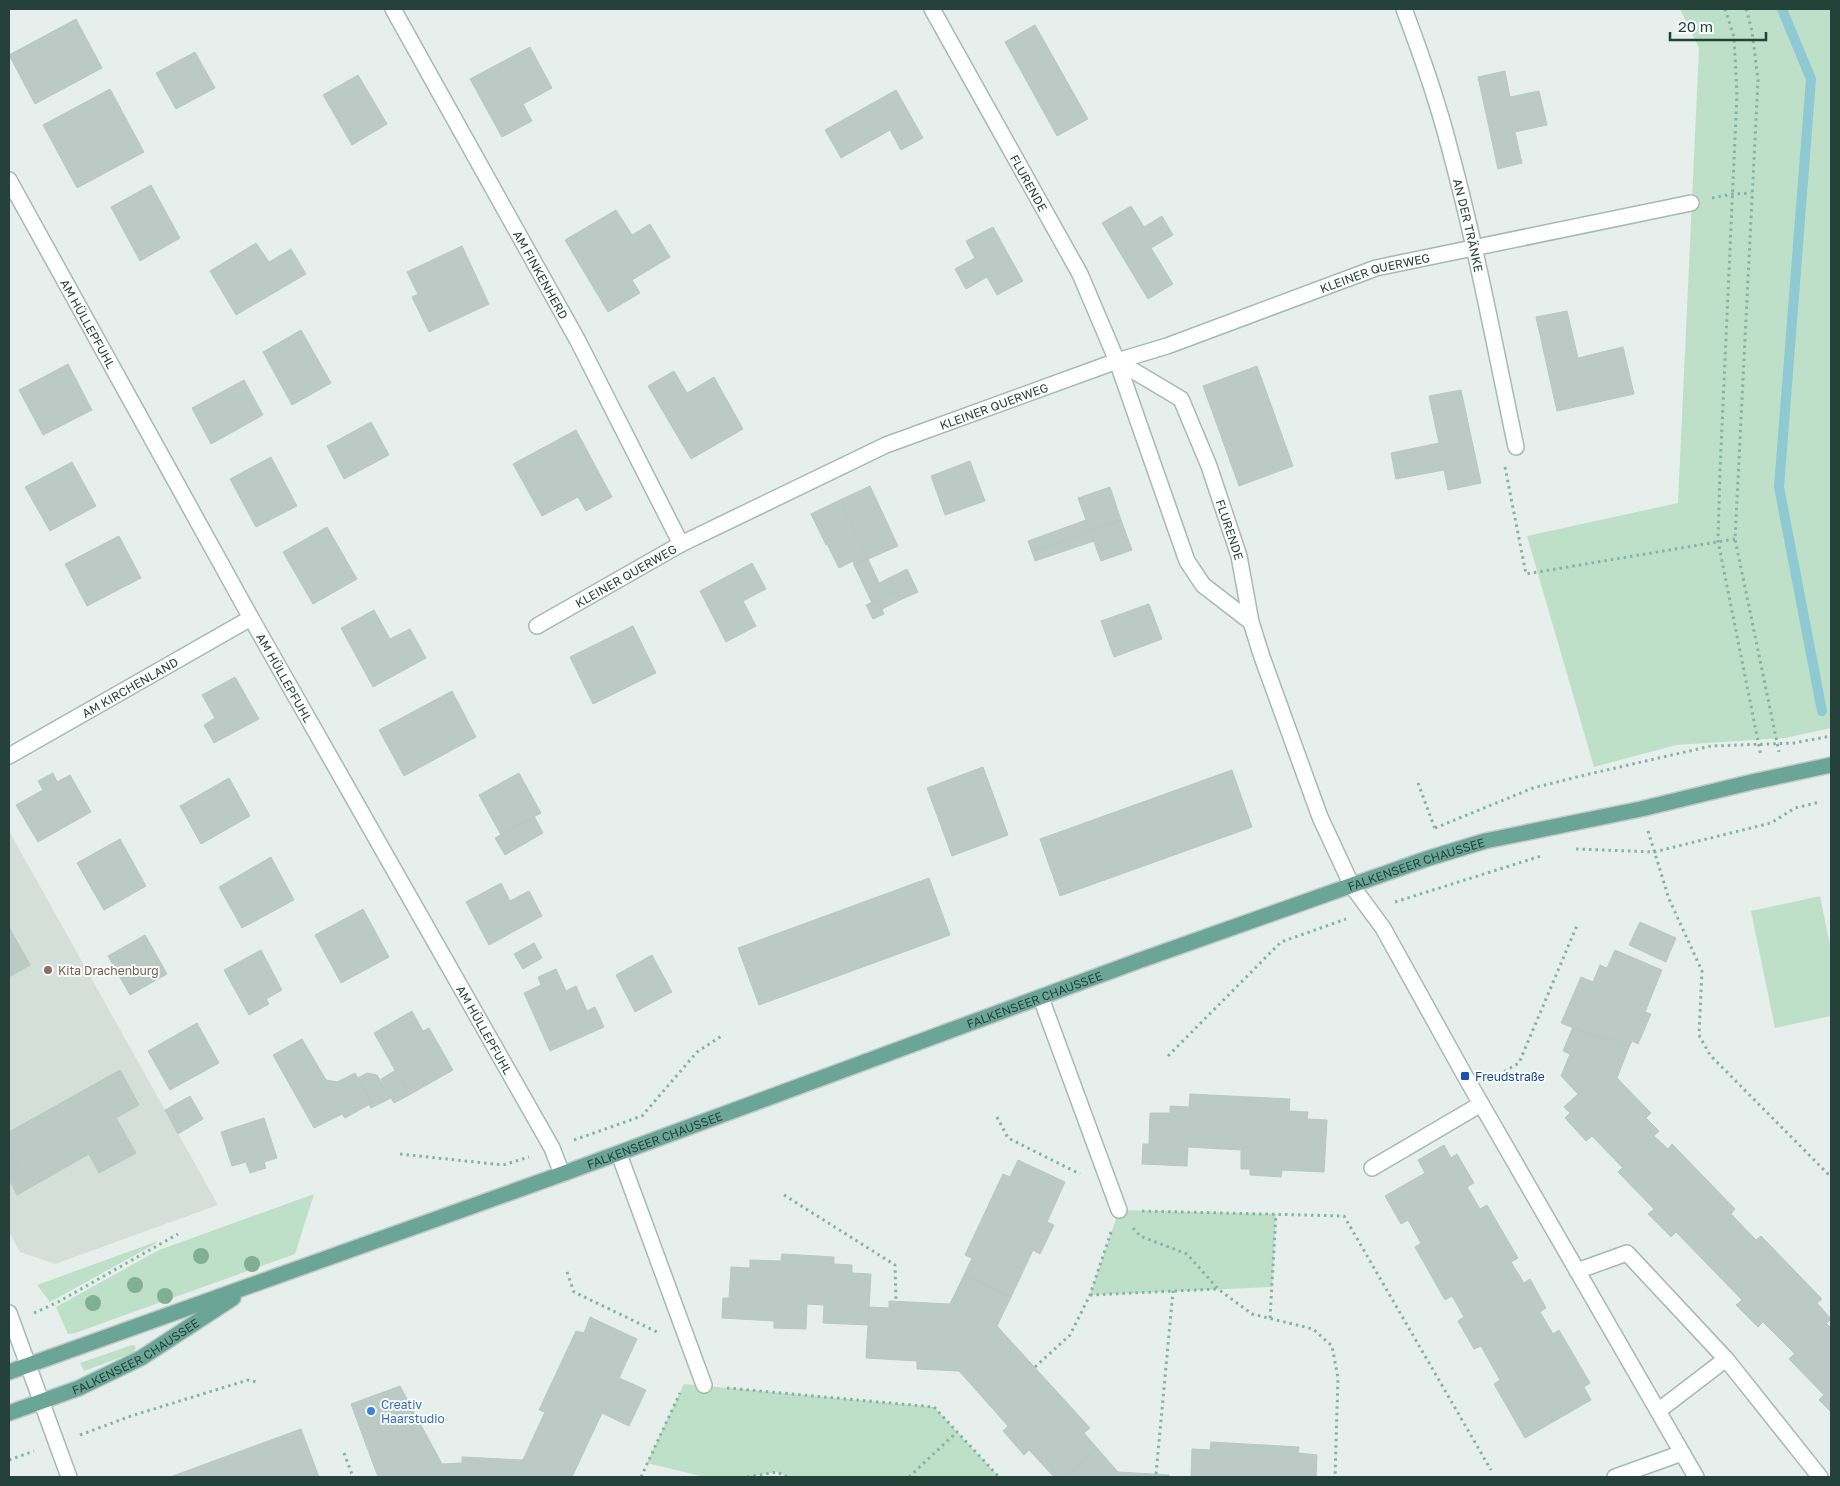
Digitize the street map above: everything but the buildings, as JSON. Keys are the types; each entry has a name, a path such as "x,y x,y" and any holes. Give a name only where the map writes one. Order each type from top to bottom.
{"main road":[{"name":"FALKENSEER CHAUSSEE","path":"9,1372 619,1154 1138,961 1426,859 1485,841 1641,809 1766,779 1831,766"},
{"name":"FALKENSEER CHAUSSEE","path":"9,1413 79,1388 141,1358 253,1285"}],"street":[{"name":"AM FINKENHERD","path":"393,9 578,341 681,544"},
{"name":"FLURENDE","path":"932,9 1080,274 1117,361 1187,561 1203,585 1251,622"},
{"name":"AN DER TRÄNKE","path":"1404,9 1424,63 1449,146 1474,247 1516,448"},
{"name":"AM HÜLLEPFUHL","path":"9,180 251,618 552,1148 562,1174"},
{"name":"KLEINER QUERWEG","path":"537,626 681,544 886,445 1117,361 1167,346 1376,268 1691,203"},
{"name":"FLURENDE","path":"1117,361 1181,398 1209,466 1238,556 1251,622 1320,817 1352,886"},
{"name":"AM KIRCHENLAND","path":"9,756 251,618"},
{"path":"1352,886 1383,928 1473,1090 1696,1477"},
{"path":"1041,998 1119,1210"},
{"path":"1372,1168 1481,1104"},
{"path":"619,1154 704,1385"},
{"path":"1577,1271 1627,1253 1726,1359 1820,1477"},
{"path":"9,1313 69,1477"},
{"path":"1658,1411 1726,1359"},
{"path":"1615,1477 1682,1453"}],"path":[{"path":"1725,9 1734,37 1737,94 1718,541 1766,779"},
{"path":"1746,9 1752,31 1758,80 1735,539 1784,776"},
{"path":"1733,194 1751,194"},
{"path":"1516,448 1503,459 1526,574 1735,539"},
{"path":"1429,831 1533,788 1585,775 1711,746 1794,743 1831,736"},
{"path":"1418,784 1435,829"},
{"path":"1567,849 1654,852 1771,823 1796,808 1820,802"},
{"path":"1641,809 1669,899 1702,970 1699,1035 1710,1055 1831,1177"},
{"path":"1436,889 1548,854"},
{"path":"1168,1056 1282,942 1348,918"},
{"path":"1473,1090 1519,1063 1578,923"},
{"path":"573,1140 642,1116 697,1052 723,1035"},
{"path":"997,1117 1008,1138 1097,1183 1108,1179"},
{"path":"400,1154 503,1166 520,1160"},
{"path":"784,1195 895,1264 896,1301"},
{"path":"1119,1210 1344,1216 1491,1470"},
{"path":"1119,1210 1140,1236 1187,1254 1218,1289 1252,1314 1314,1329 1332,1346 1338,1378 1337,1466 1335,1477"},
{"path":"1035,1367 1070,1335 1090,1295 1119,1210"},
{"path":"1270,1318 1276,1214"},
{"path":"34,1313 58,1302 178,1234"},
{"path":"567,1272 574,1292 676,1340 686,1336"},
{"path":"1090,1295 1218,1289"},
{"path":"1156,1474 1173,1291"},
{"path":"641,1477 696,1360"},
{"path":"132,1416 248,1380 256,1382"},
{"path":"704,1385 934,1408 1000,1477"},
{"path":"909,1477 957,1432"},
{"path":"344,1453 353,1477"},
{"path":"746,1477 777,1472 787,1477"}],"shaded area":[{"name":"Kita Drachenburg","path":"9,831 218,1205 55,1264 20,1252 9,1232"}],"green space":[{"path":"1680,9 1831,9 1831,728 1785,738 1676,745 1594,767 1527,536 1678,503 1699,48"},
{"path":"1820,896 1831,950 1831,1016 1775,1028 1751,911"},
{"path":"314,1194 295,1254 68,1334 56,1307 159,1250"},
{"path":"1119,1210 1276,1214 1272,1287 1090,1295"},
{"path":"158,1241 50,1302 37,1285"},
{"path":"132,1345 136,1348 133,1353 84,1371 80,1363"},
{"path":"684,1384 934,1407 999,1477 787,1477 777,1472 747,1477 705,1477 647,1463"}],"waterway":[{"path":"1782,9 1811,79 1779,487 1822,711"}],"place":[{"name":"Kita Drachenburg","path":"48,970"},
{"name":"Freudstraße","path":"1465,1076"},
{"name":"Creativ Haarstudio","path":"371,1411"}]}
